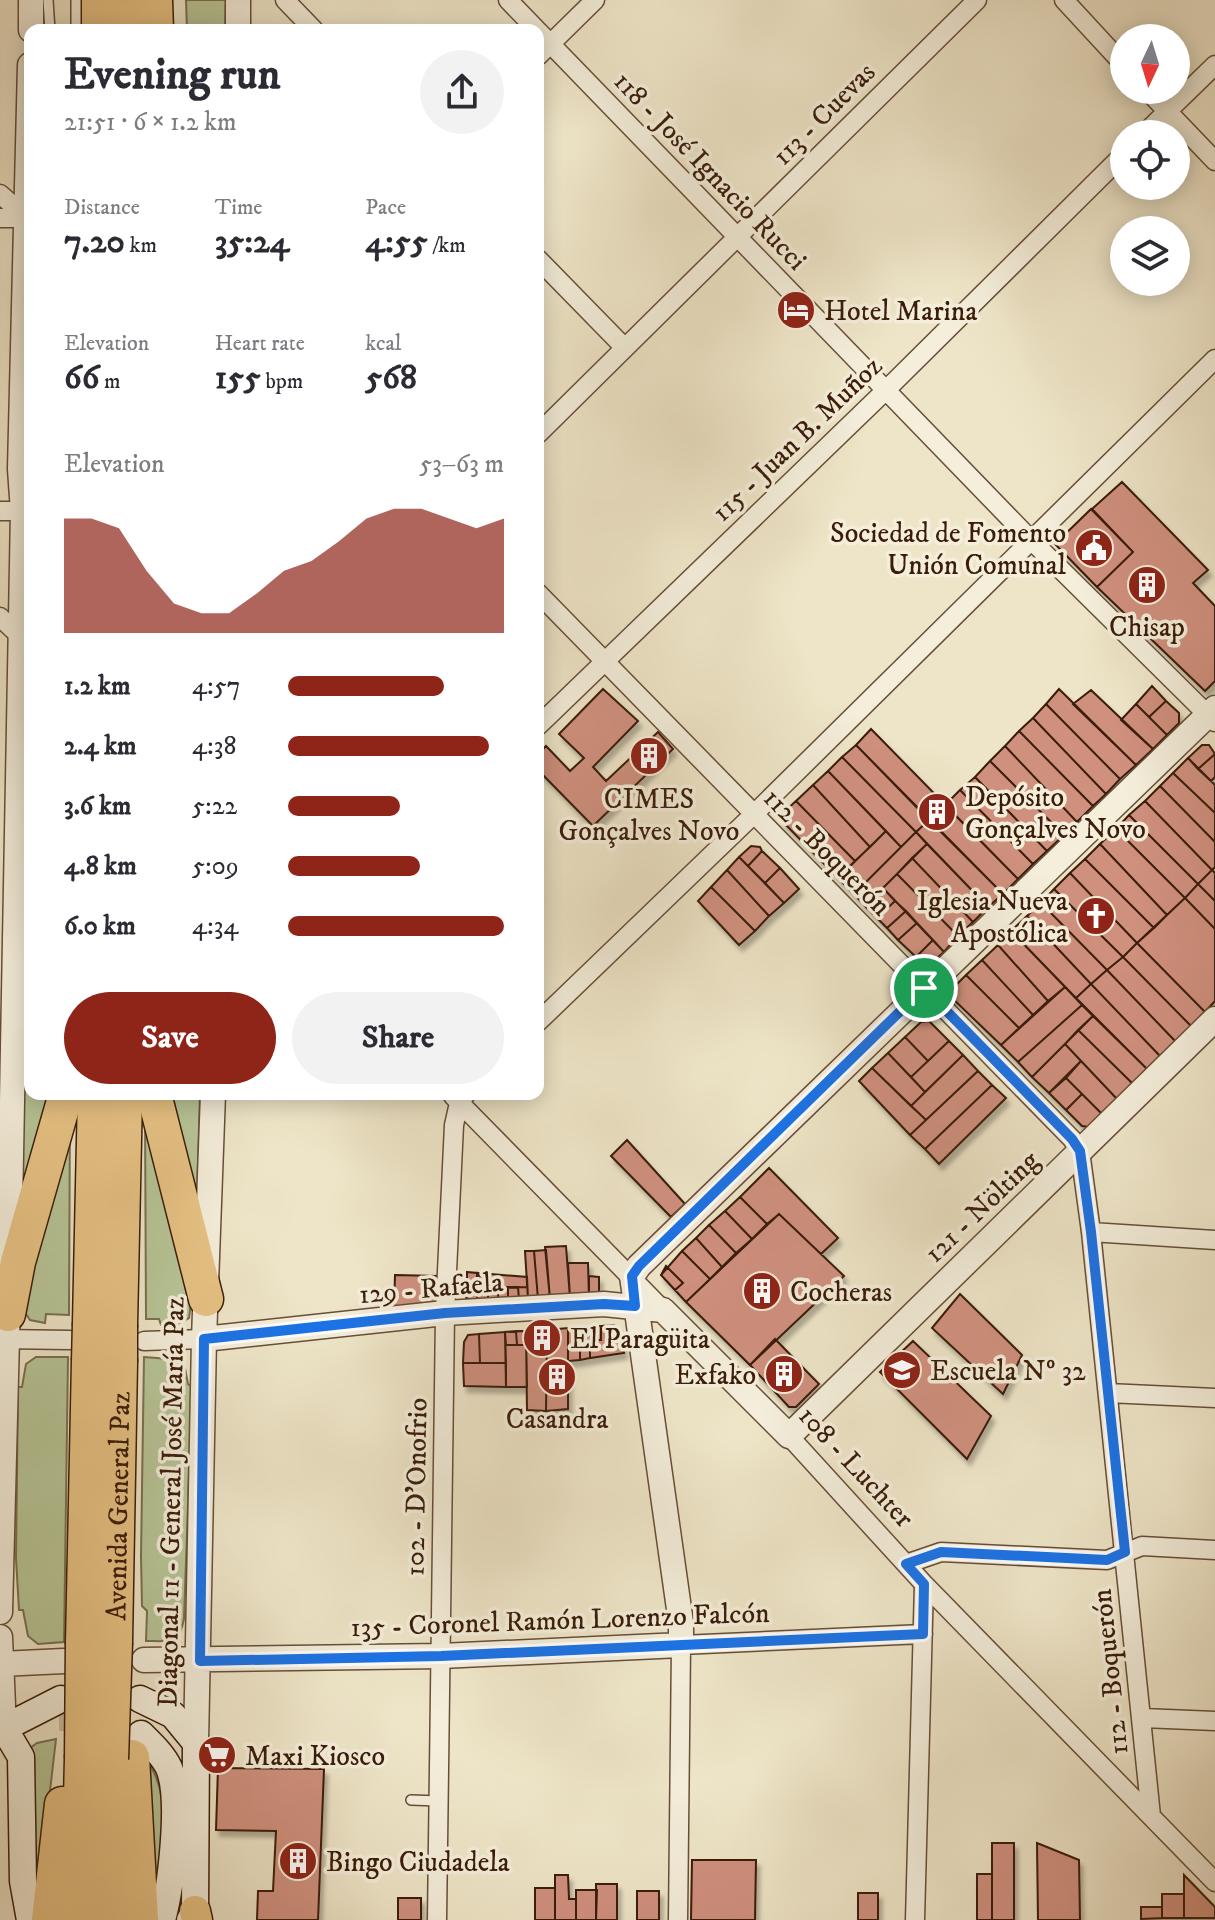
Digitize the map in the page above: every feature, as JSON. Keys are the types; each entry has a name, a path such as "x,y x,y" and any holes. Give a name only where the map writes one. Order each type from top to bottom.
{"highway":[{"path":"99,0 99,24"},
{"path":"5,1330 24,1238 65,1100"},
{"name":"Avenida General Paz","path":"95,1100 106,1342"},
{"name":"Avenida General Paz","path":"109,1920 107,1754 83,1669 125,1100"},
{"path":"156,1100 206,1299"},
{"path":"83,1669 107,1754 141,1920"},
{"path":"49,1920 107,1754"},
{"name":"Avenida General Paz","path":"78,1920 107,1754"}],"main road":[{"path":"0,1761 4,1728 83,1669"},
{"path":"140,1699 158,1705 173,1715 196,1743"},
{"path":"4,1728 21,1757 23,1881 30,1920"},
{"name":"Diagonal 11 - General José María Paz","path":"194,1917 196,1743"},
{"path":"107,1754 157,1749 169,1769 173,1790 174,1845 171,1879 162,1920"}],"street":[{"path":"31,0 31,24"},
{"path":"238,0 238,24"},
{"path":"285,0 308,24"},
{"name":"118 - José Ignacio Rucci","path":"508,0 528,24"},
{"path":"544,38 595,0"},
{"name":"113 - Cuevas","path":"544,428 977,0"},
{"path":"1064,0 1110,50"},
{"name":"118 - José Ignacio Rucci","path":"544,43 1031,540 1213,714"},
{"path":"1158,120 1215,65"},
{"path":"1160,104 1215,161"},
{"name":"115 - Juan B. Muñoz","path":"544,720 886,390 1110,168"},
{"path":"0,194 24,215"},
{"path":"0,218 24,218"},
{"path":"544,265 624,347"},
{"path":"0,1612 9,770 21,637 18,506 24,326"},
{"path":"544,1016 753,815 1215,359"},
{"name":"112 - Boquerón","path":"544,599 1072,1139 1080,1151 1143,1718 1151,1816"},
{"path":"0,617 21,637"},
{"path":"682,1910 685,1877 681,1623 632,1276 924,988 1213,714"},
{"name":"121 - Nölting","path":"789,1436 1215,1019"},
{"name":"Diagonal 11 - General José María Paz","path":"196,1743 204,1339 213,1100"},
{"name":"102 - D'Onofrio","path":"437,1920 445,1313 458,1100"},
{"name":"108 - Luchter","path":"461,1100 789,1436 924,1584 1215,1882"},
{"path":"1091,1232 1215,1240"},
{"name":"129 - Rafaela","path":"204,1339 445,1313 604,1304 663,1310"},
{"path":"5,1330 106,1342 204,1339"},
{"path":"1108,1393 1215,1398"},
{"path":"906,1564 941,1552 1107,1560 1142,1546 1215,1550"},
{"path":"915,1920 924,1584"},
{"name":"135 - Coronel Ramón Lorenzo Falcón","path":"144,1660 441,1656 923,1634"},
{"path":"0,1637 4,1728"},
{"path":"0,1664 83,1669"},
{"path":"1143,1718 1215,1721"}],"lane":[{"path":"48,0 50,24"},
{"path":"76,0 76,24"},
{"path":"411,1800 439,1801"}],"green space":[{"path":"186,0 226,0 225,24 187,24"},
{"path":"24,1024 24,1100 54,1100 15,1230"},
{"path":"164,1100 200,1100 196,1227"},
{"path":"70,1105 69,1315 46,1314 45,1323 30,1320 22,1308"},
{"path":"145,1114 192,1296 189,1318 174,1326 161,1325 159,1319 146,1319"},
{"path":"36,1357 68,1357 64,1642 38,1644 28,1636 23,1610 19,1610 16,1558 18,1387 22,1387 26,1364"},
{"path":"144,1357 181,1360 188,1384 192,1387 184,1619 176,1637 167,1641 146,1641 147,1611 142,1606"},
{"path":"56,1739 35,1920 30,1748 37,1743"},
{"path":"143,1756 154,1772 163,1812 162,1856 152,1918"}],"building":[{"name":"Chisap","path":"1122,482 1208,570 1193,583 1215,606 1215,681 1205,691 1097,587 1133,552 1092,509"},
{"name":"Sociedad de Fomento Unión Comunal","path":"1091,509 1133,552 1097,587 1055,544"},
{"path":"1152,686 1166,701 1149,717 1136,704"},
{"name":"CIMES Gonçalves Novo","path":"603,689 638,721 593,767 606,781 658,732 673,749 593,826 544,776 546,746 570,771 584,758 559,734"},
{"path":"1059,689 1136,765 1120,779 1046,704"},
{"path":"1091,690 1153,749 1136,765 1073,704"},
{"path":"1166,701 1179,713 1179,723 1167,735 1149,717"},
{"path":"1046,704 1120,779 1106,794 1033,718"},
{"path":"1136,704 1167,735 1153,749 1121,720"},
{"path":"1033,718 1106,794 1093,806 1019,731"},
{"name":"Depósito Gonçalves Novo","path":"871,729 1018,879 1003,894 856,745"},
{"path":"1019,731 1093,806 1077,822 1005,746"},
{"path":"856,745 929,820 916,832 842,757"},
{"path":"1202,745 1209,745 1215,754 1198,769 1188,758"},
{"path":"1005,746 1077,822 1064,835 990,761"},
{"path":"1215,754 1215,777 1211,781 1198,769"},
{"path":"842,757 916,832 901,847 828,771"},
{"path":"1188,758 1215,785 1215,813 1173,773"},
{"path":"990,761 1064,835 1047,851 975,777"},
{"path":"828,771 886,831 870,847 813,785"},
{"path":"1173,773 1215,813 1215,842 1160,786"},
{"path":"975,777 1047,851 1033,864 960,790"},
{"path":"813,785 870,847 855,861 796,801"},
{"path":"1160,786 1215,842 1215,867 1212,870 1145,801"},
{"path":"960,790 1033,864 1018,879 945,805"},
{"path":"796,801 855,861 838,878 782,821 784,812"},
{"path":"1145,801 1212,870 1198,884 1129,815"},
{"path":"1129,815 1198,884 1185,898 1116,829"},
{"path":"929,820 1003,894 988,907 916,832"},
{"path":"1116,829 1185,898 1167,915 1100,844"},
{"path":"886,831 901,847 854,894 838,878"},
{"path":"916,832 927,844 865,906 854,894"},
{"path":"927,844 988,907 973,922 912,858"},
{"path":"1100,844 1167,915 1154,928 1085,859"},
{"path":"751,846 760,847 762,851 748,866 739,857"},
{"path":"762,851 780,868 765,883 748,866"},
{"path":"739,857 784,903 769,916 727,870"},
{"path":"912,858 973,922 958,936 897,874"},
{"path":"1085,859 1154,928 1137,943 1070,873"},
{"path":"780,868 799,889 784,903 765,883"},
{"path":"727,870 769,916 755,931 711,887"},
{"path":"1212,870 1215,873 1215,901 1198,884"},
{"name":"Iglesia Nueva Apostólica","path":"1070,873 1137,943 1123,957 1054,889"},
{"path":"897,874 958,936 944,952 883,888"},
{"path":"1198,884 1215,901 1215,929 1185,898"},
{"path":"711,887 755,931 739,945 698,901"},
{"path":"883,888 895,901 877,918 865,906"},
{"path":"1054,889 1123,957 1107,970 1041,903"},
{"path":"1185,898 1215,929 1215,1001 1205,1012 1137,943"},
{"path":"895,901 906,911 887,928 877,918"},
{"path":"1041,903 1107,970 1091,984 1027,916"},
{"path":"906,911 917,923 898,940 887,928"},
{"path":"1027,916 1091,984 1076,998 1011,931"},
{"path":"917,923 933,940 916,957 898,940"},
{"path":"1011,931 1065,987 1048,1001 998,945"},
{"path":"933,940 944,952 930,964 922,963 916,957"},
{"path":"1137,943 1205,1012 1191,1026 1123,957"},
{"path":"998,945 1048,1001 1033,1015 982,960"},
{"path":"1123,957 1191,1026 1176,1042 1107,970"},
{"path":"982,960 1033,1015 1019,1028 966,975"},
{"path":"1107,970 1176,1042 1160,1056 1091,984"},
{"path":"966,975 1019,1028 1001,1045 951,997 950,991"},
{"path":"1091,984 1160,1056 1147,1069 1076,998"},
{"path":"1065,987 1082,1005 1018,1062 1001,1045"},
{"path":"1082,1005 1093,1016 1032,1077 1018,1062"},
{"path":"1093,1016 1147,1069 1133,1084 1078,1030"},
{"path":"929,1021 949,1041 928,1061 905,1037 921,1022"},
{"path":"1078,1030 1133,1084 1117,1099 1065,1044"},
{"path":"905,1037 928,1061 911,1077 888,1053"},
{"path":"949,1041 963,1055 925,1092 911,1077"},
{"path":"1065,1044 1081,1061 1049,1093 1032,1077"},
{"path":"888,1053 925,1092 911,1106 872,1068"},
{"path":"963,1055 978,1071 926,1120 911,1106"},
{"path":"1081,1061 1117,1099 1102,1114 1066,1078"},
{"path":"872,1068 926,1120 910,1135 859,1081"},
{"path":"978,1071 992,1085 925,1149 910,1135"},
{"path":"1066,1078 1082,1094 1066,1110 1049,1093"},
{"path":"992,1085 1006,1098 939,1164 925,1149"},
{"path":"1082,1094 1102,1114 1089,1127 1082,1126 1066,1110"},
{"path":"627,1140 685,1204 671,1217 611,1156"},
{"path":"769,1168 838,1238 821,1254 779,1214 767,1224 740,1197"},
{"path":"740,1197 767,1224 752,1239 725,1211"},
{"path":"725,1211 752,1239 736,1253 709,1225"},
{"name":"Cocheras","path":"779,1214 844,1276 750,1365 686,1302"},
{"path":"709,1225 736,1253 722,1267 696,1238"},
{"path":"696,1238 722,1267 710,1279 682,1251"},
{"path":"566,1246 570,1298 550,1299 545,1247"},
{"path":"546,1250 550,1299 538,1299 534,1251"},
{"path":"525,1251 534,1251 538,1299 528,1299"},
{"path":"682,1251 710,1279 686,1302 661,1275"},
{"path":"568,1263 588,1263 589,1298 570,1298"},
{"path":"666,1266 683,1283 675,1290 661,1275"},
{"path":"467,1272 527,1277 528,1299 471,1301 466,1298"},
{"path":"467,1272 477,1273 477,1288 467,1287"},
{"path":"478,1273 527,1277 527,1287 488,1288 488,1283 482,1283"},
{"path":"395,1275 437,1276 436,1304 394,1310"},
{"path":"589,1276 599,1277 599,1299 589,1298"},
{"path":"467,1287 477,1288 477,1301 466,1298"},
{"path":"508,1287 518,1287 519,1300 508,1300"},
{"path":"508,1287 508,1300 498,1300 498,1288"},
{"path":"477,1288 488,1288 488,1301 477,1301"},
{"path":"960,1294 1022,1355 1003,1394 932,1328"},
{"path":"614,1325 621,1330 624,1353 590,1358 590,1327"},
{"path":"601,1326 601,1340 590,1340 590,1327"},
{"path":"590,1327 590,1358 580,1360 580,1328"},
{"path":"568,1328 580,1328 580,1360 568,1361"},
{"name":"Casandra","path":"568,1328 568,1409 546,1411 547,1330"},
{"path":"547,1330 546,1411 527,1410 526,1331"},
{"name":"El Paragüita","path":"547,1330 547,1345 537,1345 537,1331"},
{"path":"516,1331 526,1331 526,1345 517,1345"},
{"path":"516,1331 517,1345 506,1345 505,1332"},
{"path":"526,1331 537,1331 537,1345 526,1345"},
{"path":"526,1331 527,1387 506,1387 505,1332"},
{"path":"505,1332 506,1363 480,1363 479,1334"},
{"path":"479,1334 480,1363 463,1363 464,1342 468,1335"},
{"name":"Exfako","path":"775,1339 819,1384 796,1407 789,1407 750,1365"},
{"path":"913,1341 991,1416 967,1459 880,1372"},
{"path":"463,1363 506,1363 506,1387 464,1386"},
{"name":"Bingo Ciudadela","path":"218,1768 324,1769 318,1920 257,1920 258,1891 273,1891 276,1831 216,1830"},
{"path":"992,1843 1014,1843 1014,1920 992,1920"},
{"path":"1037,1843 1079,1860 1080,1920 1038,1920"},
{"path":"692,1860 756,1860 755,1920 691,1920"},
{"path":"977,1874 992,1874 992,1920 977,1920"},
{"path":"555,1875 568,1875 569,1899 576,1899 576,1920 555,1920"},
{"path":"1184,1875 1215,1907 1215,1918 1184,1918"},
{"path":"596,1884 617,1884 617,1920 596,1920"},
{"path":"535,1888 555,1888 555,1920 535,1920"},
{"path":"576,1890 597,1890 596,1920 576,1920"},
{"path":"637,1891 659,1891 659,1920 637,1920"},
{"path":"858,1893 878,1893 878,1920 858,1920"},
{"path":"1162,1894 1184,1894 1184,1918 1162,1918"},
{"path":"398,1898 421,1898 421,1920 398,1920"},
{"path":"1141,1907 1162,1907 1162,1918 1141,1919"}],"tunnel":[{"path":"59,1718 101,1718"}],"place":[{"name":"Hotel Marina","path":"796,310"},
{"name":"Sociedad de Fomento Unión Comunal","path":"1094,548"},
{"name":"Chisap","path":"1147,585"},
{"name":"CIMES Gonçalves Novo","path":"649,756"},
{"name":"Depósito Gonçalves Novo","path":"937,812"},
{"name":"Iglesia Nueva Apostólica","path":"1096,916"},
{"name":"Cocheras","path":"762,1291"},
{"name":"El Paragüita","path":"542,1338"},
{"name":"Escuela Nº 32","path":"902,1370"},
{"name":"Exfako","path":"784,1374"},
{"name":"Casandra","path":"557,1377"},
{"name":"Maxi Kiosco","path":"217,1755"},
{"name":"Bingo Ciudadela","path":"298,1861"}],"route":[{"path":"924,988 1072,1139 1080,1151 1125,1552 1107,1560 941,1552 906,1564 924,1584 923,1634 441,1656 200,1661 204,1339 445,1313 604,1304 635,1306 632,1276 639,1266 924,988"}]}
